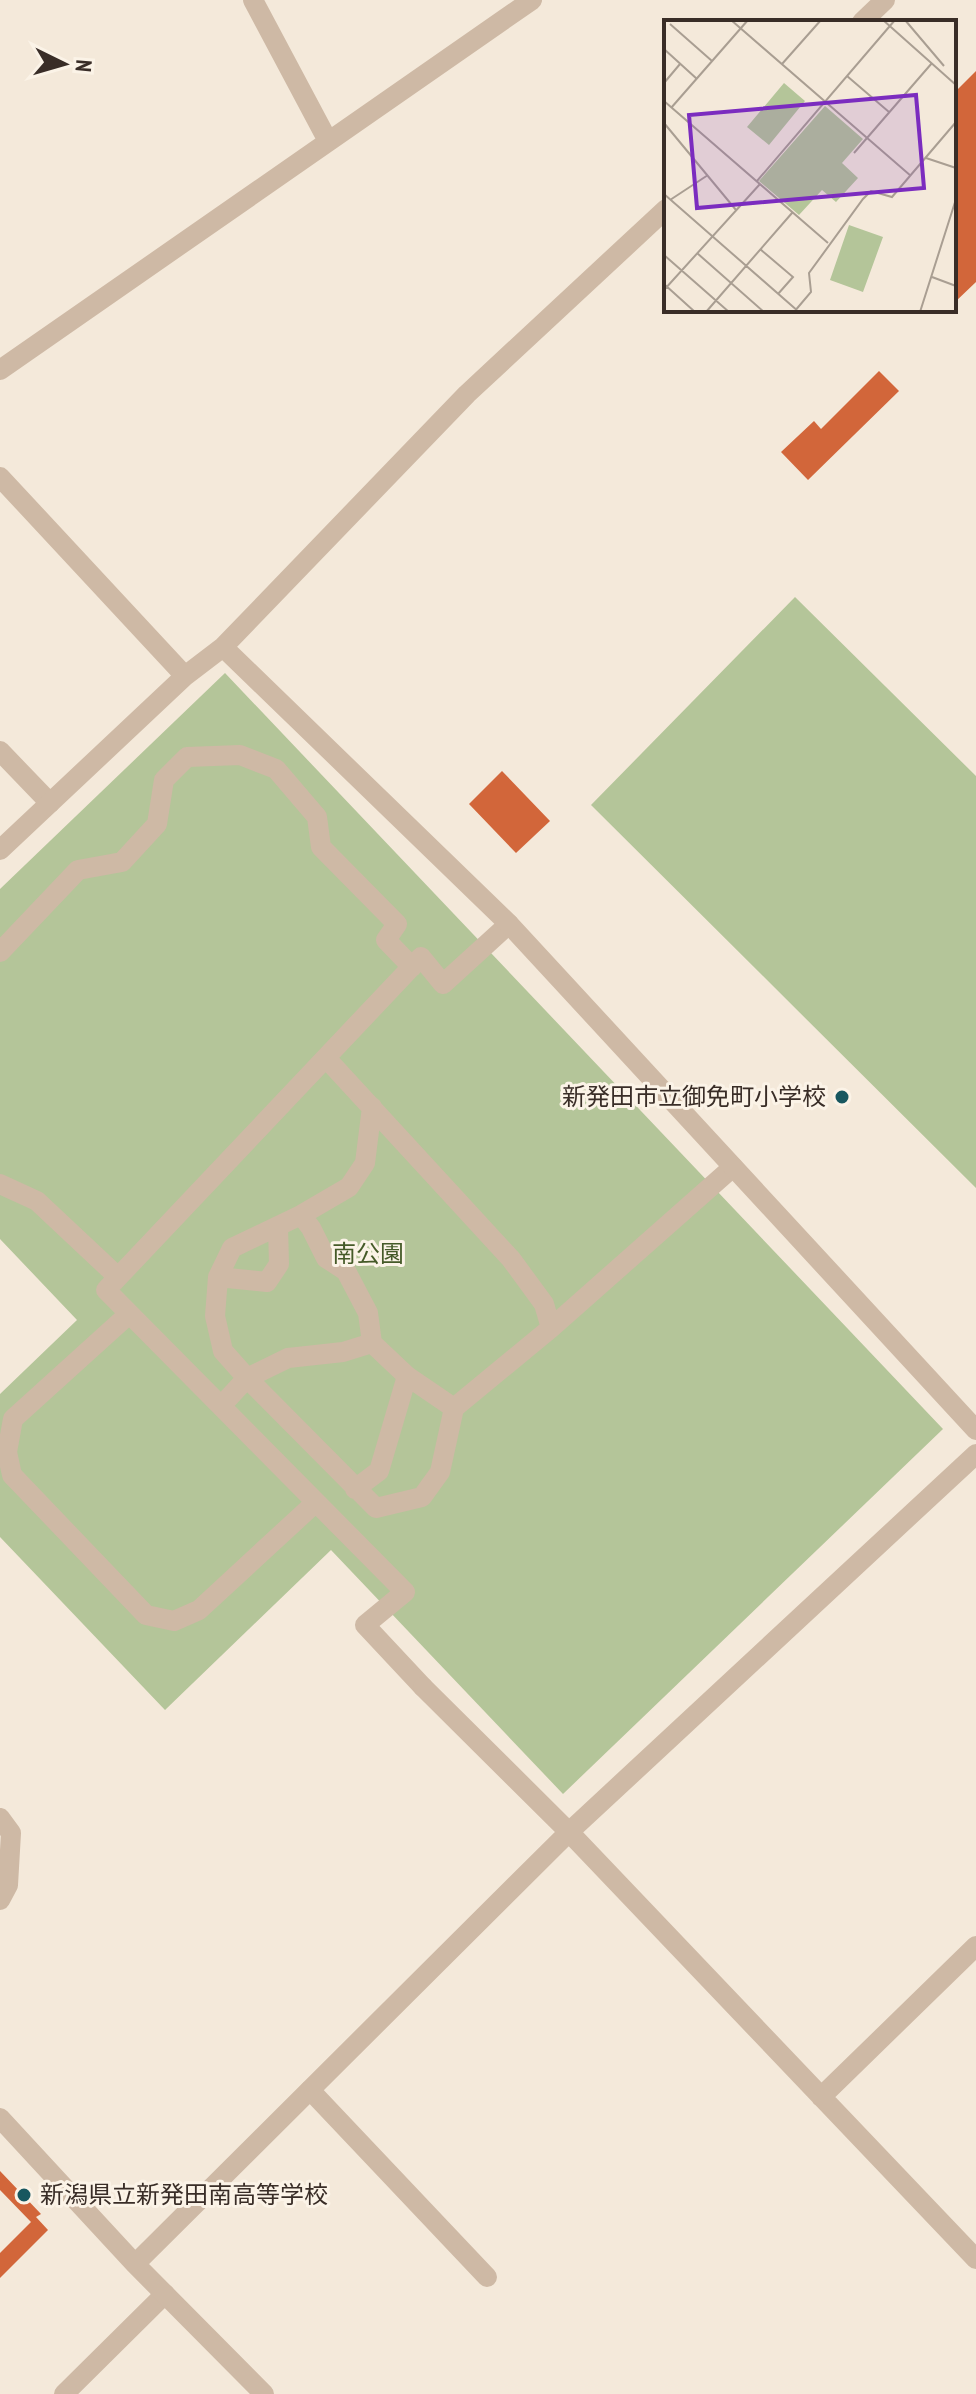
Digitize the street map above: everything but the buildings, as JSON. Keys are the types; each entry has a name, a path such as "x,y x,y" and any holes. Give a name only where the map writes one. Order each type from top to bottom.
{"street":[{"path":"253,0 328,141"},
{"path":"0,370 532,0"},
{"path":"864,20 885,0"},
{"path":"0,850 185,676 223,647 467,394 664,211"},
{"path":"0,477 185,676"},
{"path":"223,647 509,924 976,1430"},
{"path":"0,751 50,803"},
{"path":"0,952 78,870 122,862 157,824 164,780 187,757 240,755 276,769 317,817 321,847 397,924 386,940 412,967"},
{"path":"509,924 443,984 421,957 106,1290 405,1592 365,1625 569,1832 976,2259"},
{"path":"326,1058 511,1259 544,1304 551,1328"},
{"path":"372,1107 365,1163 349,1187 301,1215 232,1248 218,1277 215,1316 223,1351 376,1508 422,1497 440,1472 454,1408 551,1328 733,1167"},
{"path":"0,1184 37,1201 118,1277"},
{"path":"301,1215 326,1258 346,1271 368,1313 372,1343 407,1376 454,1408"},
{"path":"218,1277 267,1282 279,1264 278,1226"},
{"path":"129,1314 13,1419 7,1452 12,1475 146,1615 174,1621 199,1610 316,1502"},
{"path":"221,1406 247,1378 288,1358 343,1352 372,1343"},
{"path":"355,1489 379,1471 407,1376"},
{"path":"135,2264 569,1832 976,1454"},
{"path":"0,1818 11,1833 8,1885 0,1900"},
{"path":"821,2097 976,1946"},
{"path":"310,2090 487,2277"},
{"path":"0,2118 135,2264 264,2394"},
{"path":"64,2394 165,2294"}],"green space":[{"path":"795,597 976,776 976,1188 591,805"},
{"name":"南公園","path":"225,673 943,1429 563,1794 331,1550 165,1710 0,1537 0,1394 77,1320 0,1239 0,889"}],"place":[{"name":"新発田市立御免町小学校","path":"842,1097"},
{"name":"新潟県立新発田南高等学校","path":"24,2195"}]}
